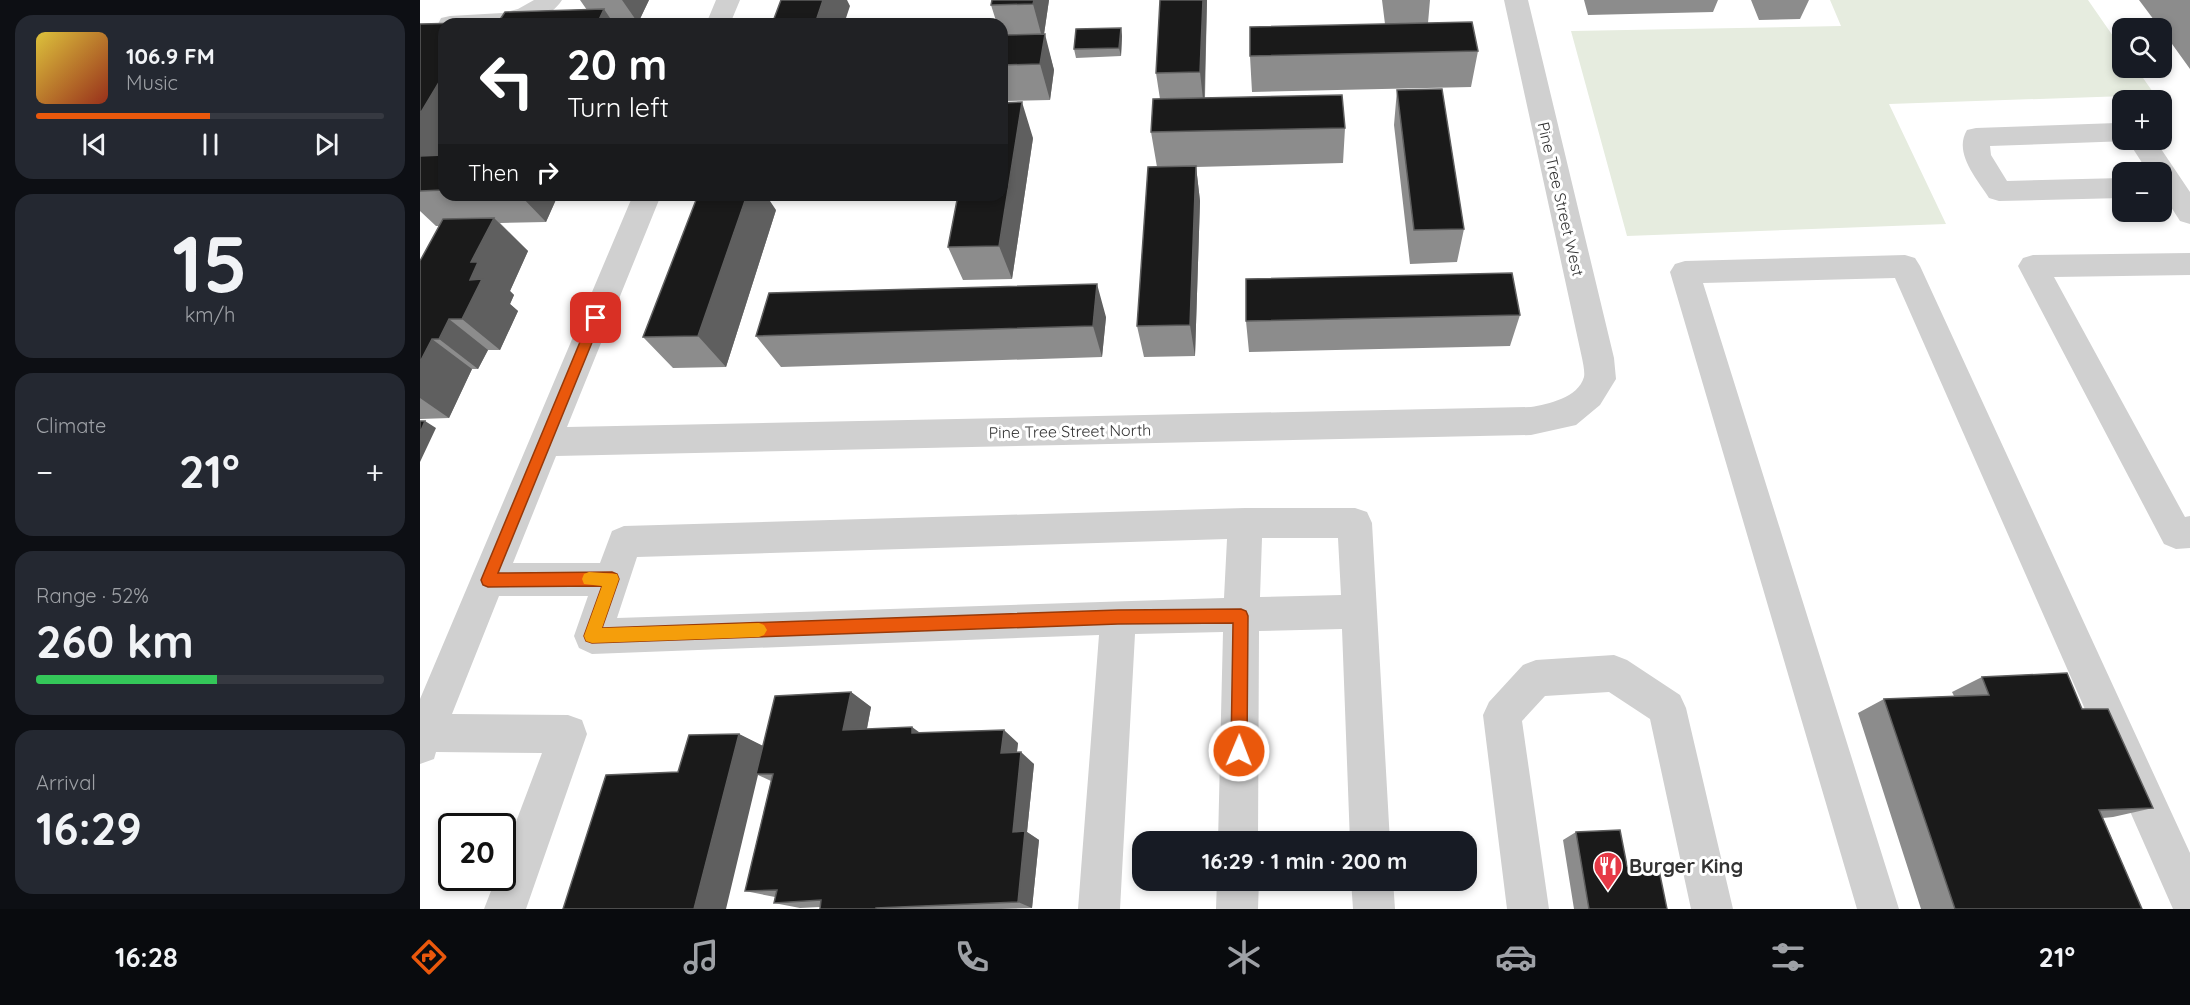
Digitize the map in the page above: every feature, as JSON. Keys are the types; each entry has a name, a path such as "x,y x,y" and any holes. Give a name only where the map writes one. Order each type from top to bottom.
{"street":[{"path":"516,18 528,15 550,0"},
{"path":"720,18 728,0"},
{"name":"Pine Tree Street West","path":"1516,0 1598,358 1600,379 1589,396"},
{"path":"2112,132 1976,137 1977,156 1999,191 2112,188"},
{"path":"2172,193 2190,214"},
{"path":"505,909 568,734 423,739 644,201"},
{"path":"2190,264 2033,266 2176,533 2190,532"},
{"path":"1878,909 1685,272 1905,266 2190,900"},
{"name":"Pine Tree Street North","path":"544,442 1531,421 1565,415 1589,396"},
{"path":"1238,831 1241,616 1245,523"},
{"path":"1359,612 1118,617 592,636 624,542 1245,523 1354,523 1359,612 1370,831"},
{"path":"488,580 612,579"},
{"path":"1099,909 1118,617"},
{"path":"1528,909 1502,715 1536,678 1614,673 1667,708 1712,909"},
{"path":"1237,909 1238,891"},
{"path":"1373,891 1374,909"}],"shaded area":[{"path":"1830,0 2088,0 2112,35 2112,78 2143,78 2151,90 2112,90 2112,96 1889,104 1946,224 1627,236 1571,31 1841,26"}],"building":[{"path":"781,0 823,0 817,18 774,18"},
{"path":"992,0 1034,0 1033,4 991,5"},
{"path":"1160,0 1203,0 1200,72 1156,73"},
{"path":"604,9 600,18 501,18 505,12"},
{"path":"1472,22 1478,51 1250,56 1250,27"},
{"path":"420,24 438,24 438,84 420,114"},
{"path":"1121,28 1119,48 1074,49 1076,29"},
{"path":"1045,34 1040,64 1008,65 1008,35"},
{"path":"1442,89 1464,229 1414,230 1397,90"},
{"path":"1342,95 1345,128 1151,132 1153,99"},
{"path":"1022,102 1008,190 1008,103"},
{"path":"438,155 438,190 420,191 420,156"},
{"path":"1196,166 1190,325 1137,326 1148,167"},
{"path":"696,201 745,201 698,336 643,337"},
{"path":"957,201 1006,201 999,246 948,247"},
{"path":"494,218 471,262 478,262 470,280 482,279 462,319 449,319 439,339 432,339 420,362 420,261 443,219"},
{"path":"1512,273 1520,315 1246,321 1246,279"},
{"path":"1097,284 1093,326 756,336 769,293"},
{"path":"420,421 425,421 420,433"},
{"path":"2067,673 2082,709 2108,709 2153,808 2099,810 2142,909 1955,909 1884,699 1989,695 1982,677"},
{"path":"851,692 843,730 912,727 912,733 1004,730 1001,753 1021,752 1013,832 1025,831 1018,902 876,909 820,909 821,900 774,903 777,890 745,891 773,774 756,774 775,696"},
{"path":"739,734 694,909 563,909 606,775 678,772 689,735"},
{"name":"Burger King","path":"1620,830 1627,866 1658,865 1667,909 1589,909 1576,832"}],"slow traffic":[{"path":"589,579 612,579 592,636 759,630"}],"place":[{"name":"Burger King","path":"1608,892"}],"route":[{"path":"596,318 488,580 612,579 592,636 1118,617 1241,616 1239,751"}]}
